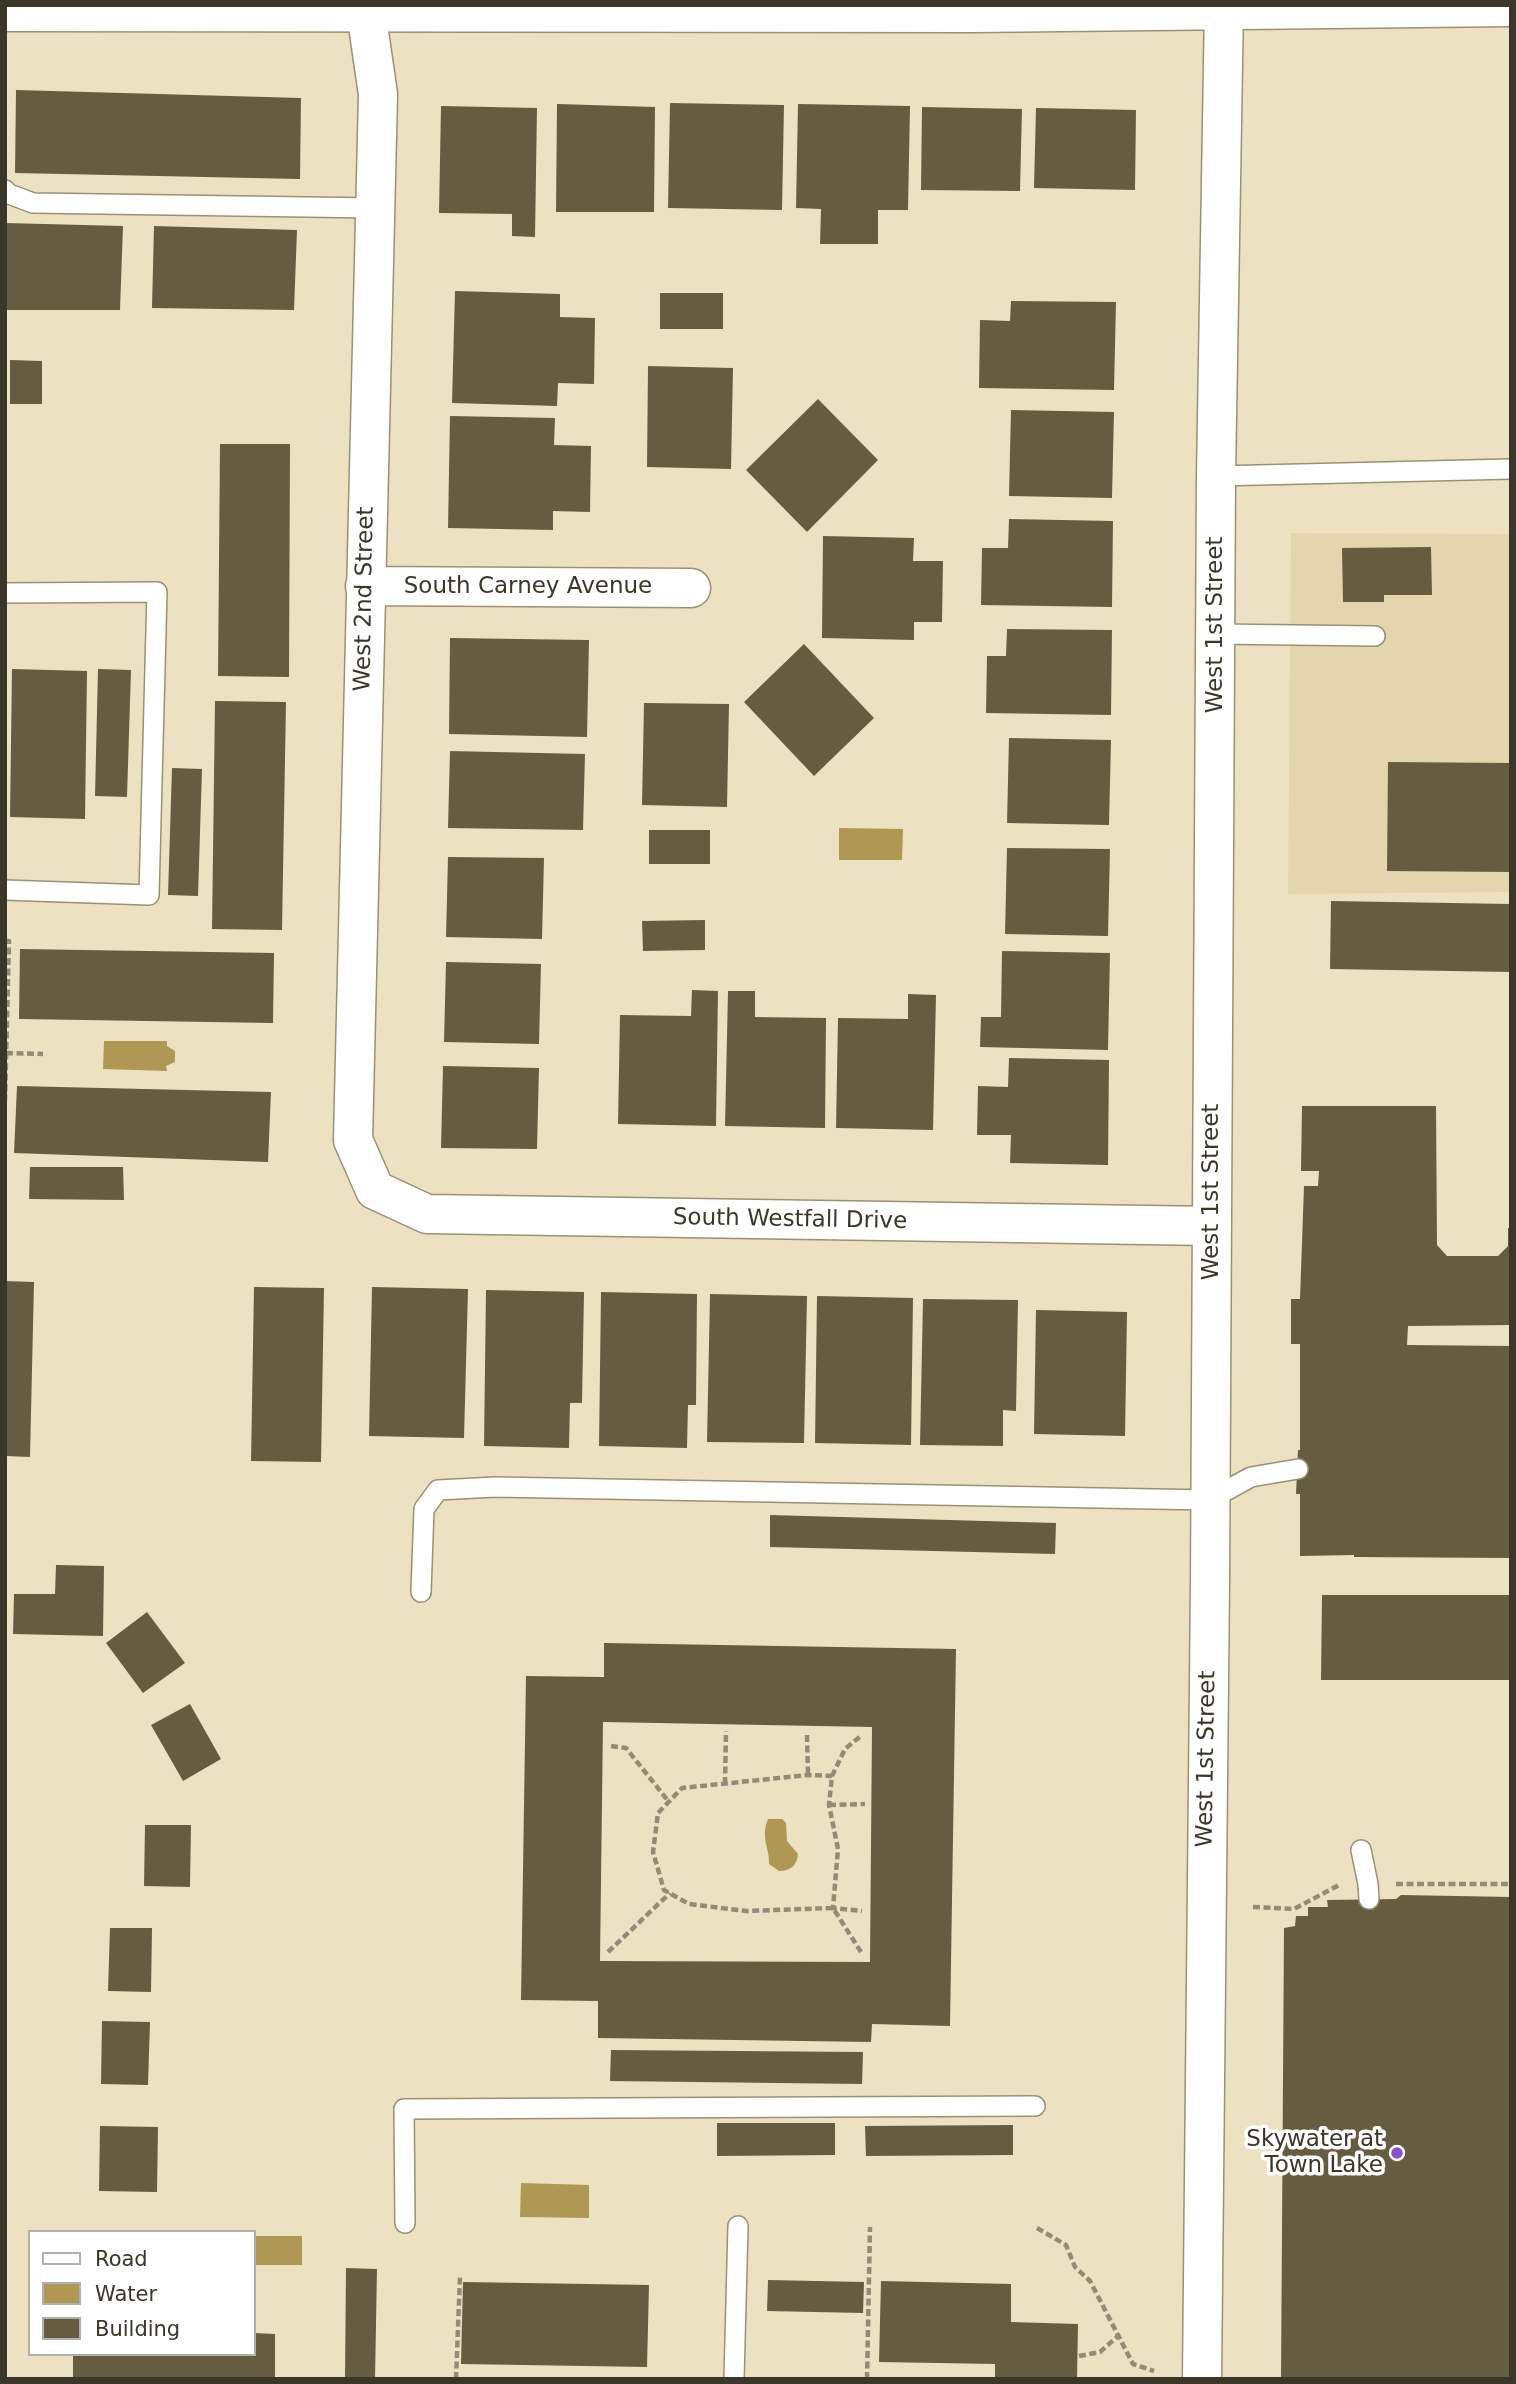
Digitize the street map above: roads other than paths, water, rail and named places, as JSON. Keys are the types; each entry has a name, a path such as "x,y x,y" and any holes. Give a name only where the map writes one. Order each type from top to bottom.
{"street":[{"path":"5,12 365,8 973,13 1224,7 1511,7"},
{"name":"West 1st Street","path":"1202,2379 1217,634 1216,476 1224,7"},
{"name":"West 2nd Street","path":"365,8 378,94 352,1140 375,1190"},
{"name":"South Carney Avenue","path":"365,586 691,588"},
{"name":"South Westfall Drive","path":"375,1190 427,1214 1212,1226"}],"lane":[{"path":"5,190 33,203 375,208"},
{"path":"1216,476 1511,469"},
{"path":"5,593 157,592 149,895 5,890"},
{"path":"1217,634 1376,636"},
{"path":"421,1592 424,1508 438,1490 495,1487 1209,1500 1251,1477 1297,1469"},
{"path":"1361,1850 1369,1899"},
{"path":"405,2223 404,2109 1035,2106"},
{"path":"734,2379 738,2226"}],"water":[{"path":"839,828 903,829 902,860 839,860"},
{"path":"104,1041 167,1041 167,1046 175,1051 175,1062 166,1066 167,1071 103,1069"},
{"path":"768,1819 782,1819 786,1823 787,1841 798,1854 790,1869 779,1871 769,1864 765,1837"},
{"path":"521,2183 589,2185 589,2218 520,2217"},
{"path":"256,2236 302,2236 302,2265 256,2265"}],"place":[{"name":"Skywater at Town Lake","path":"1397,2153"}]}
